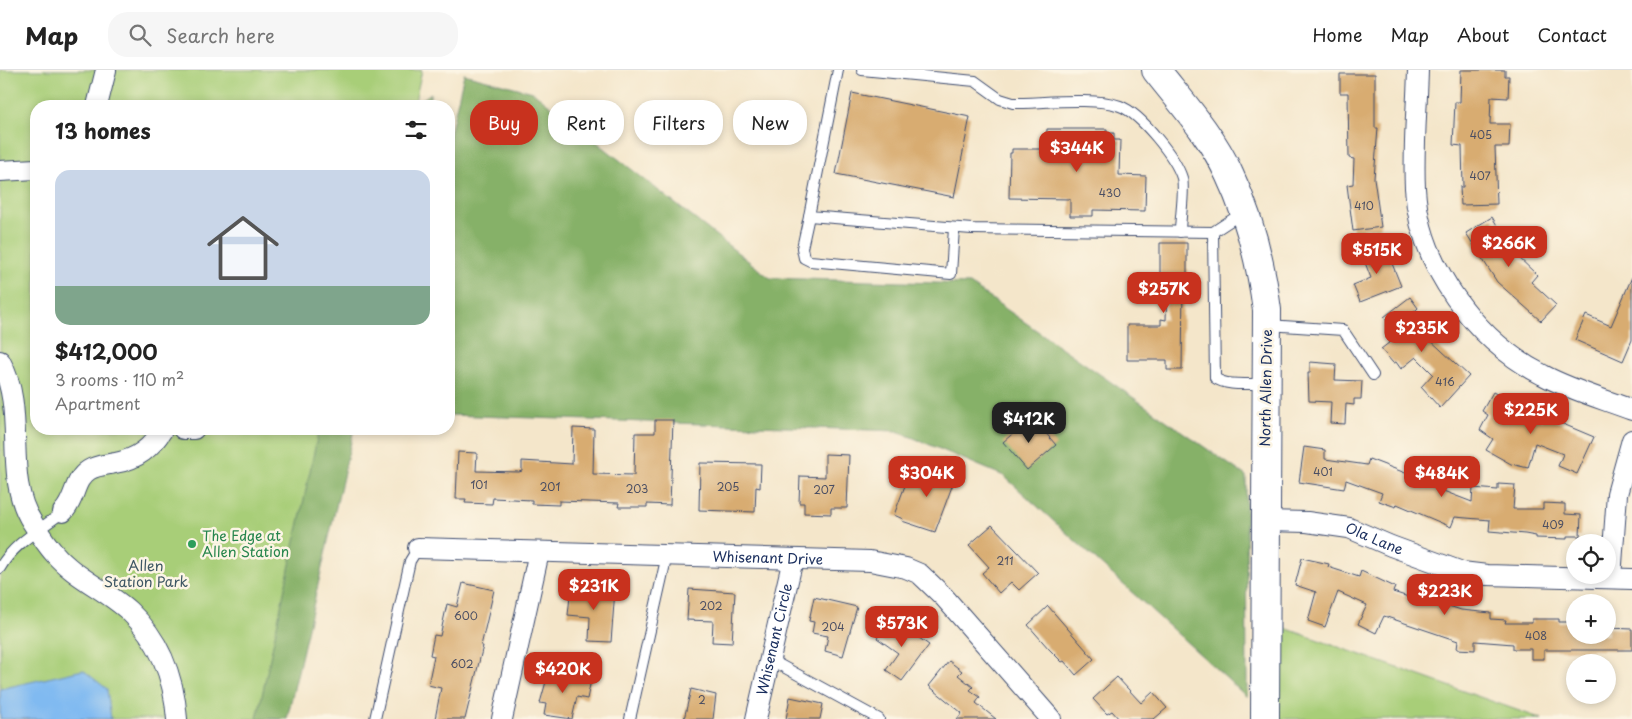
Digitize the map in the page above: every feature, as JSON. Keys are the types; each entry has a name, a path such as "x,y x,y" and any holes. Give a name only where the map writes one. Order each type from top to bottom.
{"street":[{"path":"98,100 106,70"},
{"path":"1418,70 1415,189 1422,229 1439,270 1468,315 1515,357 1544,375 1632,410"},
{"name":"North Allen Drive","path":"1157,74 1198,123 1229,173 1262,272 1267,325 1265,719"},
{"path":"0,171 30,169"},
{"path":"0,361 9,382 14,406 18,479 22,498 31,520 55,555 129,612 155,643 167,667 175,691 177,719"},
{"path":"63,512 73,499 80,478 88,471 97,466 132,459 154,444 159,435"},
{"path":"1614,534 1617,494 1632,440"},
{"name":"Ola Lane","path":"1265,521 1307,522 1348,528 1462,572 1487,575 1566,577"},
{"name":"Whisenant Drive","path":"418,548 870,561 906,568 920,574 944,597 1048,718"},
{"path":"502,719 539,552"},
{"name":"Whisenant Circle","path":"756,719 793,559"},
{"name":"Ola Lane","path":"1616,578 1632,579"}],"lane":[{"path":"838,70 802,248 804,258 810,261 951,274 954,228"},
{"path":"862,70 975,81 1000,99 1013,103 1103,102 1122,106 1141,120 1173,161 1182,180 1180,232"},
{"path":"809,216 954,228 1213,232 1243,213"},
{"path":"1213,232 1215,378 1220,382 1266,384"},
{"path":"1267,325 1343,330 1374,375"},
{"path":"0,568 7,557 37,529 63,512"},
{"path":"375,719 410,561 418,548"},
{"path":"630,719 667,555"},
{"path":"769,659 879,719"}],"green space":[{"name":"Allen Station Park","path":"0,70 422,70 415,100 30,100 30,435 343,435 280,719 0,719"},
{"path":"464,74 533,92 548,104 548,145 601,145 770,278 970,284 1246,476 1247,697 1004,476 897,431 455,415 455,112"},
{"path":"431,93 429,100 421,100"},
{"path":"318,435 353,435 287,719 257,719"},
{"path":"1279,626 1542,719 1277,719"}],"water":[{"path":"83,670 107,689 111,719 0,719 0,689"}],"building":[{"path":"1461,70 1505,70 1505,76 1509,76 1508,98 1491,97 1490,124 1510,124 1509,147 1495,147 1497,204 1461,205 1460,187 1463,187 1462,146 1453,145 1455,102 1460,102"},
{"path":"1340,74 1375,74 1375,128 1378,128 1374,178 1381,227 1353,231 1347,185 1353,184 1354,159 1349,158 1348,93 1340,93"},
{"path":"852,93 970,117 954,197 836,174"},
{"path":"1047,129 1107,129 1107,133 1114,133 1114,140 1120,140 1119,175 1146,176 1145,211 1093,210 1093,216 1070,216 1070,199 1009,198 1010,153 1012,153 1012,149 1046,149"},
{"path":"1492,217 1514,253 1537,275 1531,282 1556,305 1541,321 1497,282 1466,233"},
{"path":"1160,243 1187,243 1187,283 1183,283 1182,370 1167,370 1167,360 1127,360 1127,325 1161,325 1161,319 1166,320 1167,283 1160,282"},
{"path":"1385,246 1401,286 1360,302 1353,285 1371,278 1362,255"},
{"path":"1632,277 1632,340 1623,361 1575,340 1586,315 1611,326"},
{"path":"1410,297 1418,308 1414,312 1429,336 1427,337 1469,376 1440,408 1421,387 1433,374 1416,357 1401,369 1381,349 1394,339 1390,334 1395,331 1384,317"},
{"path":"1310,362 1336,364 1335,380 1362,381 1361,399 1354,399 1354,405 1346,404 1345,424 1330,423 1331,402 1309,401 1308,373 1310,373"},
{"path":"1493,392 1542,420 1544,416 1594,437 1577,474 1558,466 1563,454 1535,443 1528,468 1511,464 1486,450 1493,439 1480,430 1488,415 1482,411"},
{"path":"1032,417 1056,445 1027,470 1003,442"},
{"path":"655,420 673,420 670,505 647,504 647,507 618,507 619,503 559,501 559,505 532,504 532,500 493,498 492,504 465,503 466,499 456,499 458,452 477,453 476,471 519,472 522,471 522,461 572,464 573,428 594,429 593,474 634,475 635,433 655,433"},
{"path":"1304,447 1325,450 1325,459 1367,465 1369,459 1408,474 1407,477 1472,502 1473,488 1498,490 1498,484 1515,485 1513,509 1543,509 1543,503 1565,504 1565,514 1581,515 1580,534 1566,534 1566,539 1536,538 1536,536 1525,534 1489,531 1490,520 1455,517 1451,527 1397,504 1396,507 1379,501 1382,493 1346,480 1344,489 1299,482"},
{"path":"825,454 849,455 847,508 831,508 831,514 804,513 804,503 799,503 800,476 825,477"},
{"path":"943,459 960,465 935,532 902,521 903,519 894,515 909,475 932,484"},
{"path":"700,463 761,464 760,488 756,487 755,512 699,510"},
{"path":"992,525 1038,573 1019,590 1011,582 999,593 982,573 989,567 969,545"},
{"path":"1302,558 1329,564 1328,567 1359,577 1361,571 1395,587 1393,592 1424,602 1425,598 1461,610 1491,613 1491,619 1506,620 1505,623 1532,623 1532,619 1559,619 1559,622 1566,622 1566,644 1616,644 1616,628 1632,629 1632,650 1544,650 1544,659 1531,659 1531,649 1513,649 1513,644 1475,641 1475,650 1457,649 1458,641 1384,616 1376,633 1358,624 1367,605 1338,592 1325,627 1308,621 1316,592 1295,585"},
{"path":"463,583 494,590 481,646 483,646 465,719 435,719 441,688 428,685 434,656 430,655 434,635 440,636 447,604 457,607"},
{"path":"571,587 615,590 611,642 589,641 590,617 568,615"},
{"path":"689,589 735,592 732,643 712,642 713,621 687,620"},
{"path":"814,597 857,607 843,656 825,651 828,636 812,633 814,622 809,621"},
{"path":"1048,606 1094,659 1076,675 1028,625"},
{"path":"891,618 929,645 902,681 886,670 898,653 877,638"},
{"path":"949,661 962,671 958,675 973,687 970,690 980,697 976,703 996,719 957,719 962,713 929,686"},
{"path":"549,671 591,680 587,699 577,697 572,719 544,715 546,704 540,703"},
{"path":"1117,677 1141,703 1153,692 1167,708 1154,719 1119,719 1112,711 1107,714 1093,699"},
{"path":"691,689 716,695 713,719 684,719"},
{"path":"790,697 823,704 820,719 786,719"}],"place":[{"name":"The Edge at Allen Station","path":"192,544"}]}
